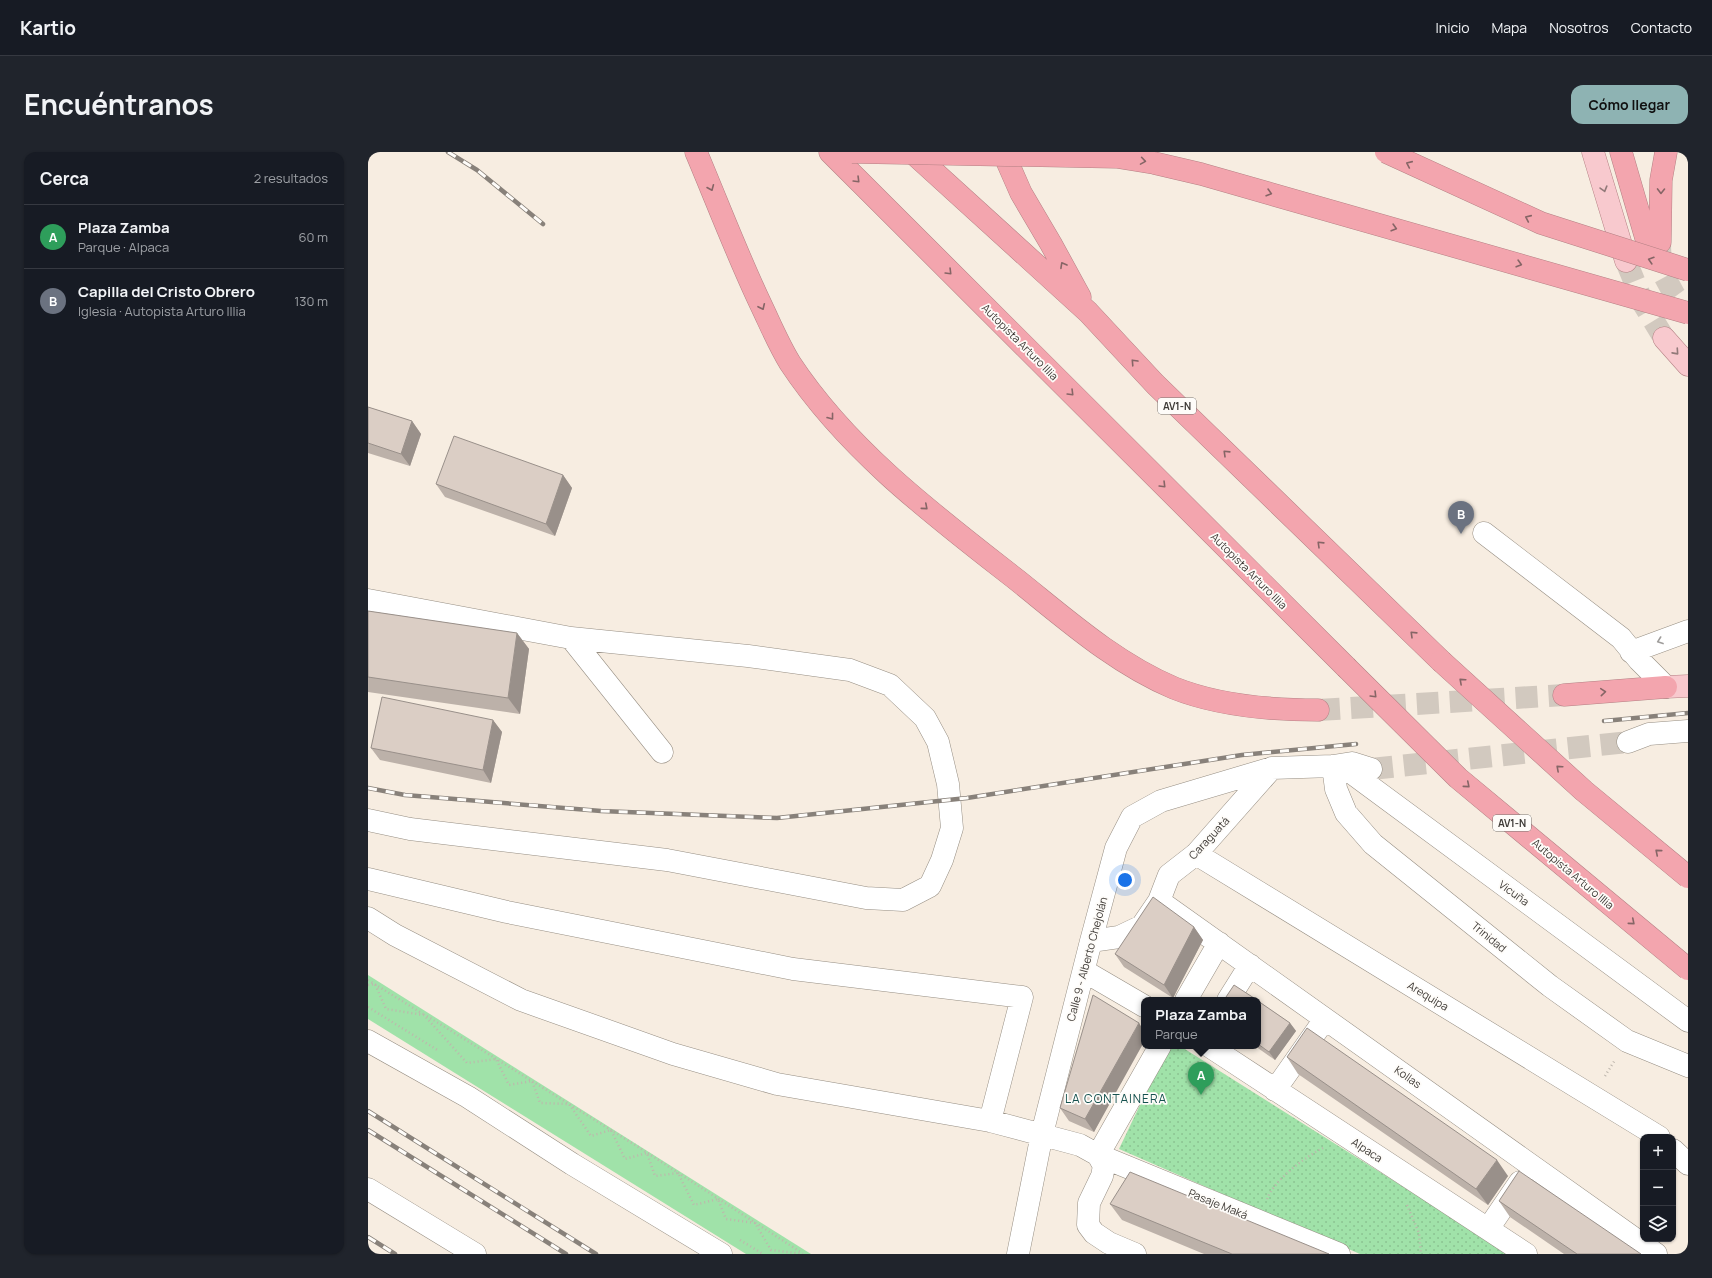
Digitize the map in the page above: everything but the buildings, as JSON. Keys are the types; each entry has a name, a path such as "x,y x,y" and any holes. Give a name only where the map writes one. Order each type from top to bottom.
{"highway":[{"path":"696,152 748,279 776,338 791,363 837,424 898,483 948,526 1073,625 1110,653 1131,666 1176,688 1224,702 1288,710 1318,710"},
{"name":"Autopista Arturo Illia","path":"830,152 1458,778 1688,968"},
{"path":"852,152 1117,157 1154,163 1268,193 1688,313"},
{"name":"AV1-N","path":"912,152 1088,312 1155,384 1441,661 1584,790 1688,877"},
{"path":"1003,152 1021,193 1088,312"},
{"path":"1386,152 1540,223 1688,270"},
{"path":"1621,152 1653,240 1666,152"},
{"path":"1564,695 1666,687"}],"main road":[{"path":"1593,152 1626,261"},
{"path":"1664,338 1688,365"},
{"path":"1666,687 1688,686"}],"street":[{"path":"1484,533 1621,638 1631,652 1666,687"},
{"path":"368,600 571,638 748,656 850,670 890,685 924,718 938,742 948,784 952,828 942,860 930,886 903,900 866,898 667,860 410,829 368,820"},
{"path":"1631,652 1688,631"},
{"path":"571,638 662,752"},
{"path":"1628,742 1649,734 1688,731"},
{"name":"Calle 9 - Alberto Chejolán","path":"1018,1254 1042,1134 1091,941 1116,848 1132,817 1161,801 1272,768 1352,763 1371,769"},
{"name":"Vicuña","path":"1336,765 1688,1021"},
{"name":"Trinidad","path":"1336,765 1336,788 1346,813 1373,844 1550,986 1627,1041 1688,1066"},
{"name":"Caraguatá","path":"1091,941 1119,937 1142,926 1159,901 1169,875 1196,854 1272,768"},
{"name":"Arequipa","path":"1196,854 1654,1134"},
{"path":"368,879 507,912 793,969 1022,997 990,1121"},
{"name":"Kollas","path":"1159,901 1656,1254"},
{"name":"Pasaje Maká","path":"368,918 395,936 520,1000 673,1054 777,1084 990,1121 1080,1145 1098,1155 1339,1254"},
{"path":"1188,997 1219,943"},
{"path":"1230,997 1250,965"},
{"path":"1084,971 1141,1004"},
{"path":"1275,1090 1326,1019"},
{"path":"368,1041 468,1096 572,1164 721,1254"},
{"path":"1135,1254 1110,1244 1094,1233 1088,1225 1089,1203 1102,1176 1104,1166 1098,1155 1158,1049"},
{"name":"Alpaca","path":"1214,1049 1526,1254"},
{"path":"1676,1153 1688,1164"},
{"path":"1488,1229 1532,1166"},
{"path":"368,1189 475,1254"}],"path":[{"path":"368,980 611,1130 803,1254"},
{"path":"368,986 375,984"},
{"path":"375,984 386,1008 424,1015 467,1063 496,1059"},
{"path":"1592,1096 1627,1041"},
{"path":"496,1059 510,1085 532,1081"},
{"path":"532,1081 540,1103 569,1104"},
{"path":"569,1104 591,1136 611,1130"},
{"path":"611,1130 625,1159 647,1153"},
{"path":"1262,1222 1264,1205 1268,1195 1279,1182 1294,1167 1312,1153 1347,1136"},
{"path":"647,1153 655,1176 678,1173"},
{"path":"678,1173 694,1205 718,1199"},
{"path":"718,1199 726,1219 755,1223"},
{"path":"1405,1199 1419,1233 1422,1254"},
{"path":"755,1223 771,1250 803,1254"}],"green space":[{"path":"368,975 811,1254 746,1254 368,1019"},
{"path":"1167,1049 1185,1049 1510,1254 1360,1254 1119,1149"}],"tunnel":[{"path":"1660,245 1661,270 1674,294 1688,313"},
{"path":"1626,261 1644,305 1664,338"},
{"path":"1318,710 1564,695"},
{"path":"1371,769 1628,742"}],"railway":[{"path":"448,152 477,170 543,224"},
{"path":"1604,721 1688,713"},
{"path":"368,788 405,795 601,811 777,818 967,798 1242,755 1356,744"},
{"path":"368,1111 596,1254"},
{"path":"368,1130 566,1254"},
{"path":"368,1237 395,1254"}],"place":[{"name":"Capilla del Cristo Obrero","path":"1461,534"},
{"name":"Plaza Zamba","path":"1201,1095"}],"district":[{"name":"LA CONTAINERA","path":"1116,1099"}]}
